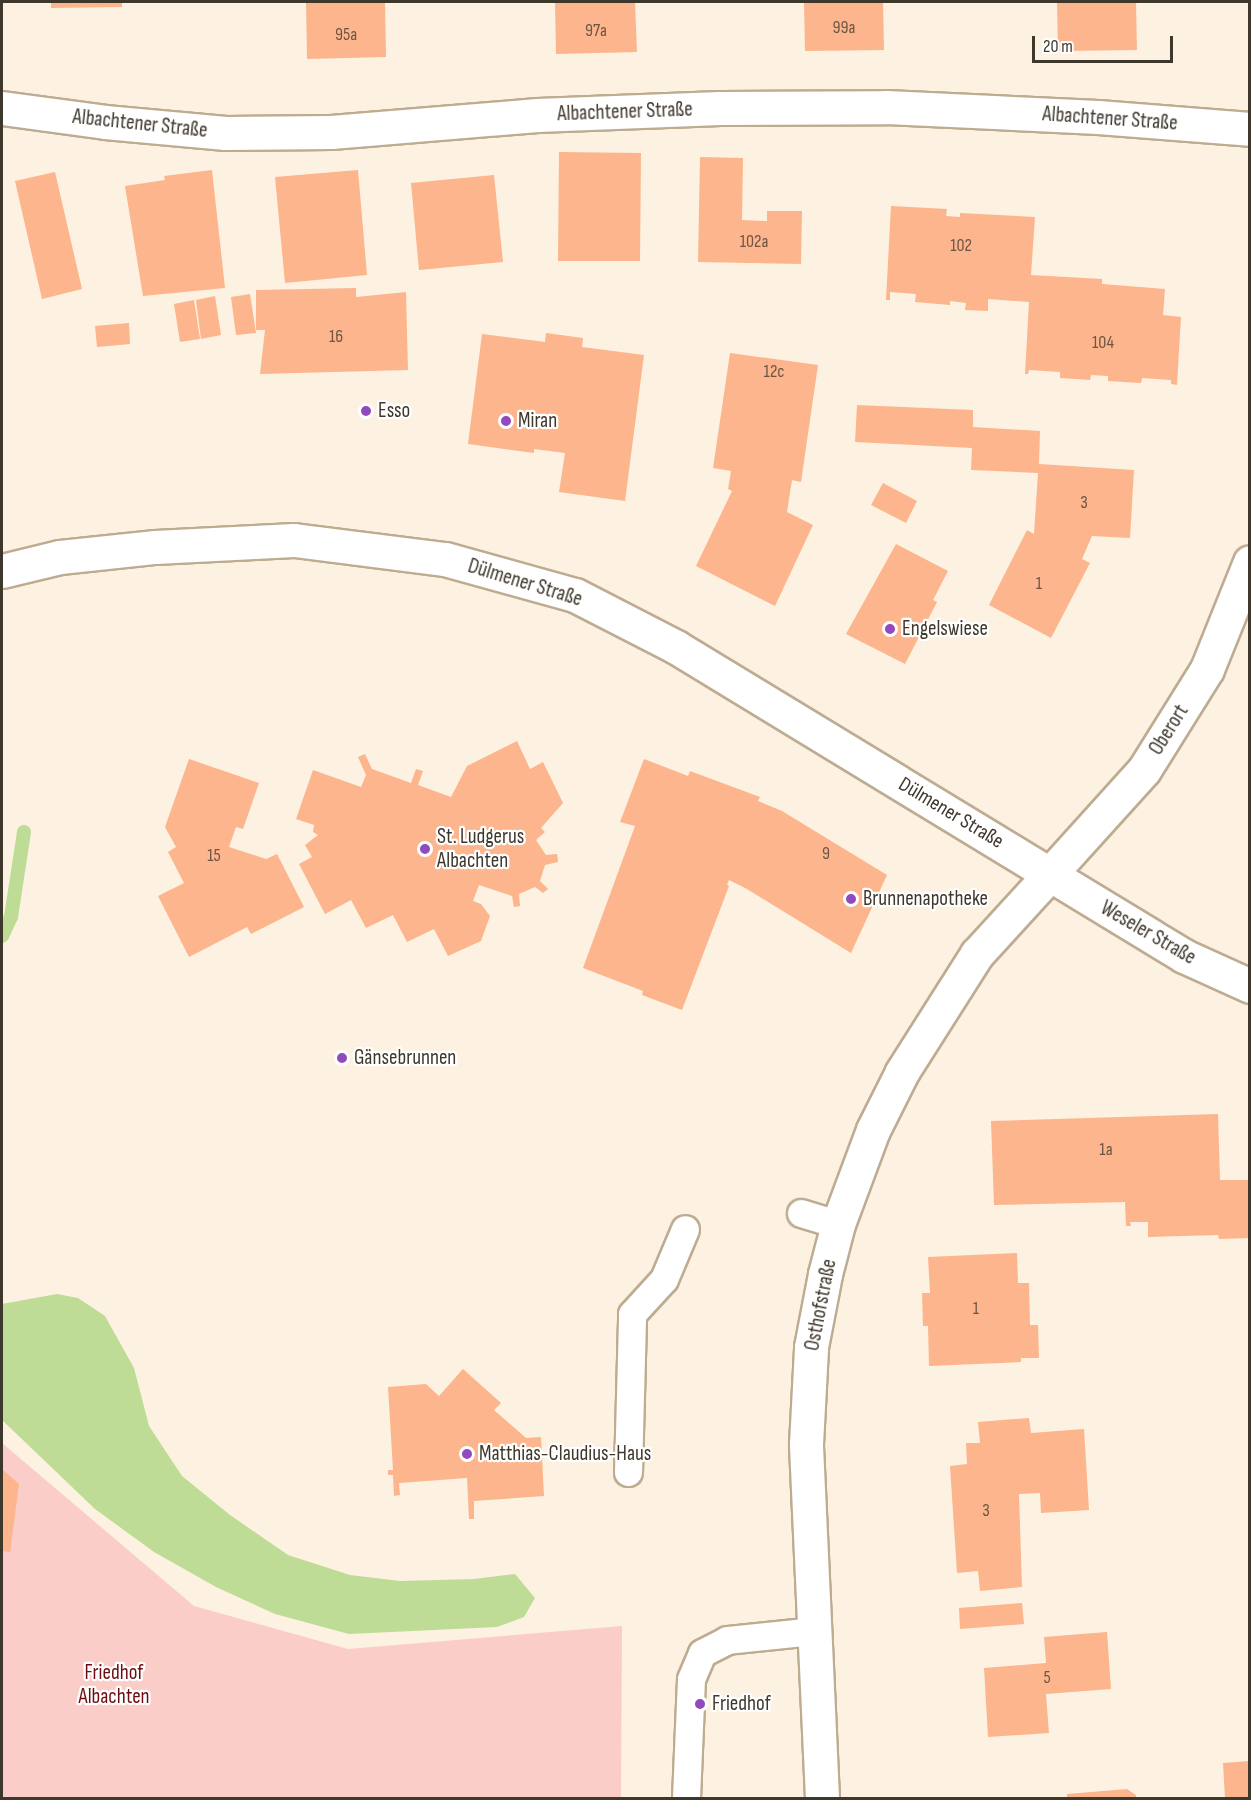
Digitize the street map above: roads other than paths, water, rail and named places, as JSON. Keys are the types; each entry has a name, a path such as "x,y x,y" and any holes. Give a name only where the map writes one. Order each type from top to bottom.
{"street":[{"name":"Albachtener Straße","path":"2,108 105,122 225,133 331,132 537,116 720,108 886,106 1098,117 1250,129"},
{"name":"Dülmener Straße","path":"2,571 60,557 143,548 294,540 445,559 575,595 676,647 1050,874"},
{"name":"Oberort","path":"1050,874 1144,770 1207,669 1250,562"},
{"name":"Weseler Straße","path":"1050,874 1184,956 1250,986"},
{"name":"Osthofstraße","path":"822,1798 806,1444 812,1347 838,1224 873,1130 902,1072 976,954 1050,874"}],"lane":[{"path":"801,1213 838,1224"},
{"path":"628,1472 632,1314 664,1279 685,1229"},
{"path":"686,1798 691,1679 702,1653 727,1640 814,1631"}],"waterway":[{"path":"2,936 11,917 24,832"}],"place":[{"name":"Esso","path":"366,411"},
{"name":"Miran","path":"506,421"},
{"name":"Engelswiese","path":"890,629"},
{"name":"St. Ludgerus Albachten","path":"425,849"},
{"name":"Brunnenapotheke","path":"851,899"},
{"name":"Gänsebrunnen","path":"342,1058"},
{"name":"Matthias-Claudius-Haus","path":"467,1454"},
{"name":"Friedhof","path":"700,1704"}],"park label":[{"name":"Friedhof Albachten","path":"114,1685"}]}
